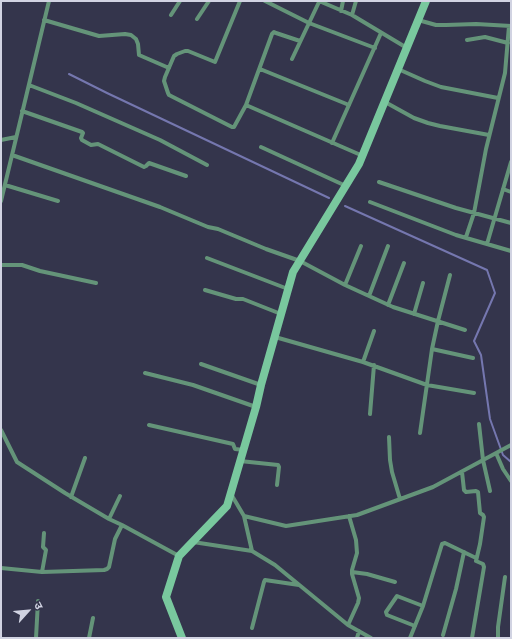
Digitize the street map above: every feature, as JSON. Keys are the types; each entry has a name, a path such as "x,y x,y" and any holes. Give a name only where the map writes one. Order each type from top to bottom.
{"street":[{"path":"1,201 49,1"},
{"path":"171,15 180,1"},
{"path":"197,19 209,1"},
{"path":"240,1 215,62 188,51 174,56 164,81 169,95 232,127 235,126 246,105 272,34 274,32 300,41"},
{"path":"265,1 309,23 375,48"},
{"path":"292,59 319,1 352,15 407,48"},
{"path":"341,11 343,1"},
{"path":"352,15 356,1"},
{"path":"182,638 166,597 179,556 227,506 293,272 359,164 426,1"},
{"path":"44,20 99,36 131,35 136,39 139,55 169,68"},
{"path":"418,20 436,25 476,24 510,26 505,73 489,135 474,213 466,238"},
{"path":"332,142 382,33"},
{"path":"467,40 485,37 508,43"},
{"path":"260,69 349,105"},
{"path":"398,69 441,87 498,98"},
{"path":"29,85 160,140 207,165"},
{"path":"384,102 414,118 428,123 489,135"},
{"path":"246,105 362,156"},
{"path":"22,111 82,132 82,140 91,145 98,144 144,166 149,163 186,176"},
{"path":"1,140 16,137"},
{"path":"261,147 346,186"},
{"path":"12,155 160,207 208,227 218,229 266,250 300,261 345,285 388,305 466,330"},
{"path":"487,244 511,162"},
{"path":"379,182 456,208 511,223"},
{"path":"5,185 58,201"},
{"path":"503,189 511,192"},
{"path":"370,202 466,238 511,251"},
{"path":"345,285 361,246"},
{"path":"369,296 388,246"},
{"path":"207,258 288,289"},
{"path":"388,305 404,262"},
{"path":"1,265 22,265 40,271 96,283"},
{"path":"420,433 432,349 450,275"},
{"path":"414,314 423,283"},
{"path":"205,290 236,299 243,299 281,314"},
{"path":"363,362 374,331"},
{"path":"275,336 374,365 427,385 474,393"},
{"path":"432,349 473,358"},
{"path":"202,364 261,385"},
{"path":"370,414 374,365"},
{"path":"145,373 193,385 256,407"},
{"path":"479,424 483,460 490,491"},
{"path":"149,425 233,444 235,449 244,450"},
{"path":"1,430 17,462 71,497 179,556"},
{"path":"389,437 392,472 400,499"},
{"path":"244,516 286,526 357,515 433,488 509,445"},
{"path":"498,452 503,469 511,481"},
{"path":"71,497 85,458"},
{"path":"240,461 278,465 277,485"},
{"path":"462,472 464,491 476,490 478,492 480,513 484,517 480,544 476,558"},
{"path":"230,494 244,516 252,551"},
{"path":"109,519 120,496"},
{"path":"348,625 359,598 352,572 357,547 350,516"},
{"path":"1,568 42,572 108,569 115,539 122,525"},
{"path":"42,572 46,550 43,547 44,533"},
{"path":"192,542 252,551 275,564 348,625 371,638"},
{"path":"410,638 423,606 442,544 446,543 476,558 476,561 483,564 484,567 472,638"},
{"path":"443,635 456,589 464,552"},
{"path":"352,572 367,574 395,582"},
{"path":"498,638 498,627 505,577"},
{"path":"252,628 265,580 300,585"},
{"path":"415,626 387,614 386,612 397,596 423,606"},
{"path":"36,638 38,601"},
{"path":"89,638 93,618"},
{"path":"357,638 359,632"}],"waterway":[{"path":"69,74 329,198"},
{"path":"345,206 487,270 495,293 474,341 481,355 490,419 503,455 511,462"}]}
